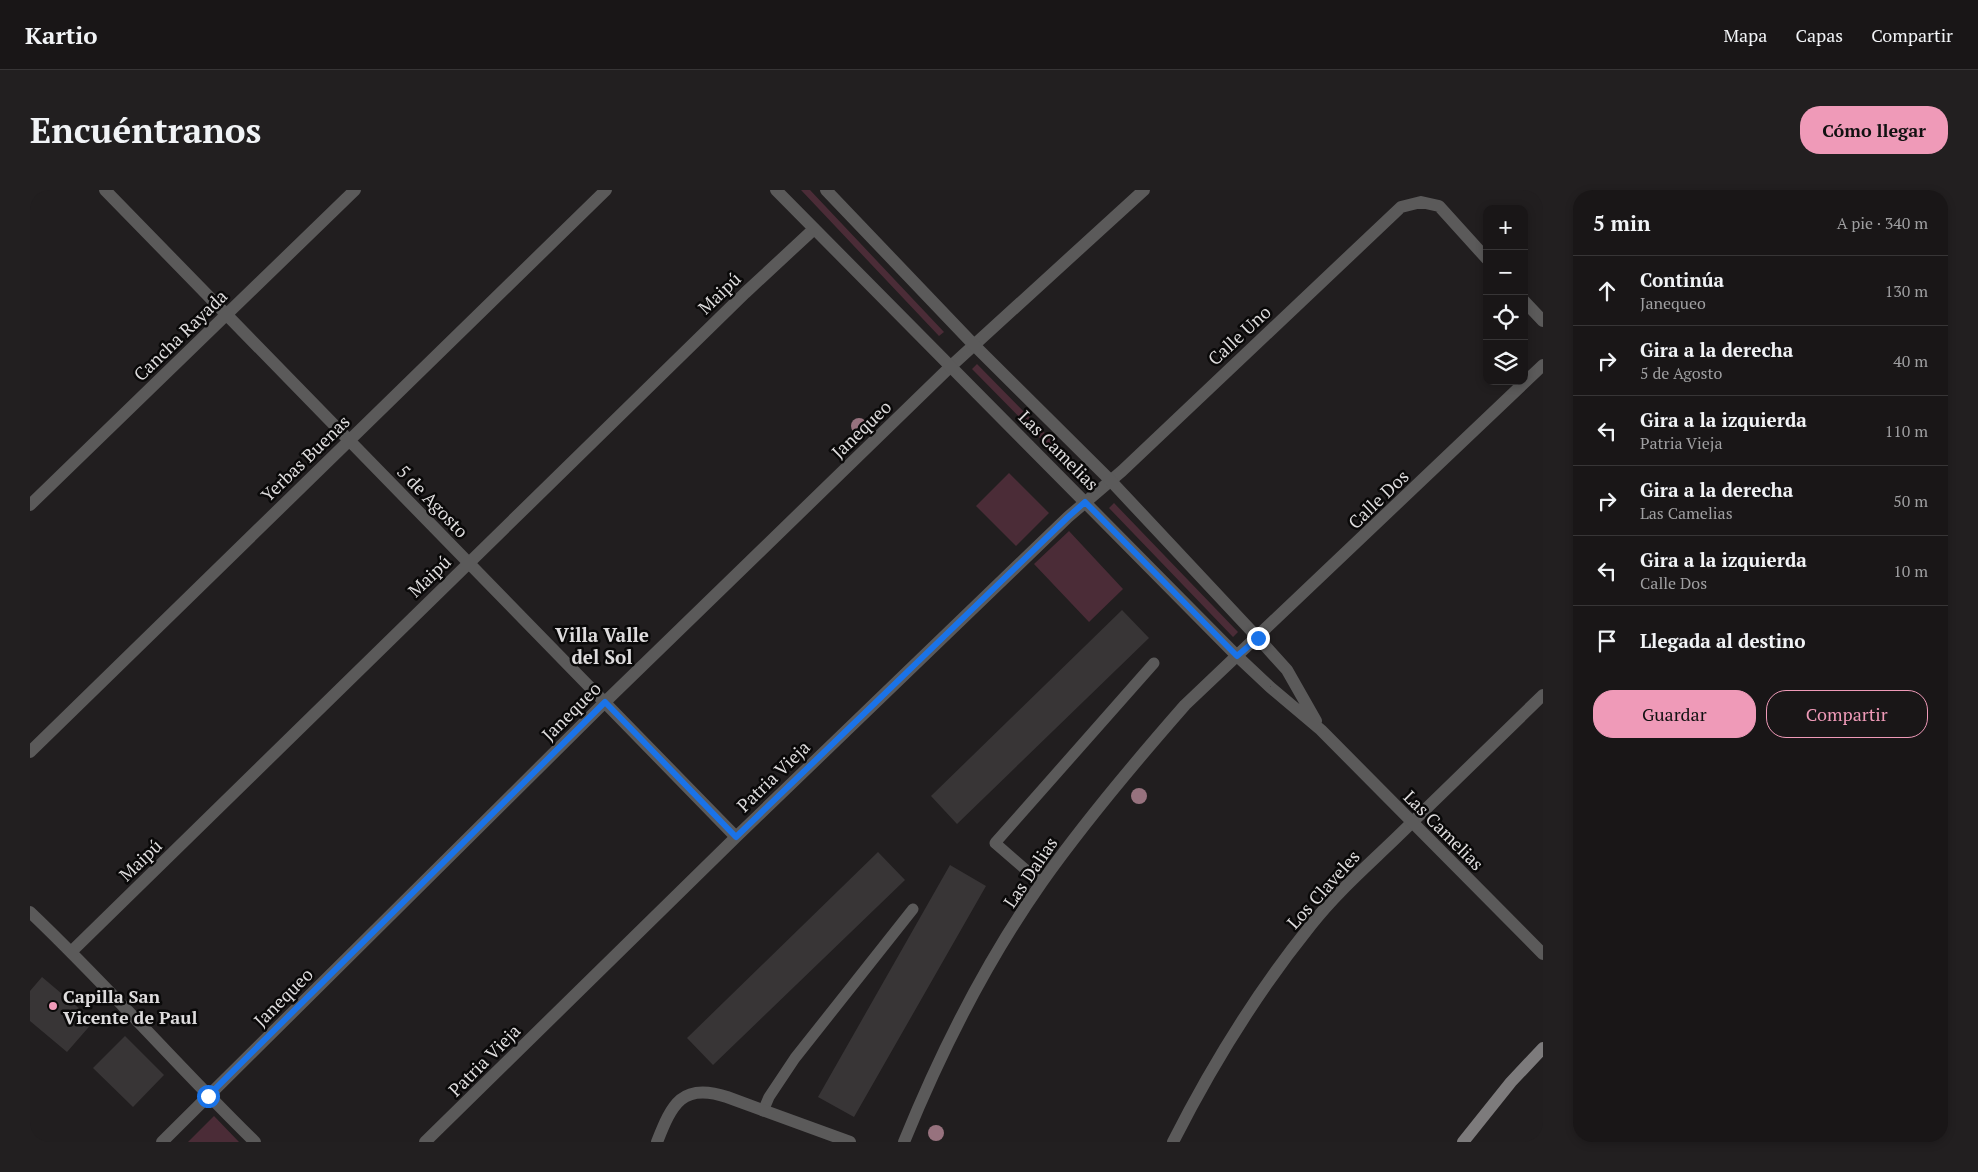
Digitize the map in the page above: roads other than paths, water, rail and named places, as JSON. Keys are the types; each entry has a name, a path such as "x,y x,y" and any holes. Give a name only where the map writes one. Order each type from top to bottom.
{"main road":[{"path":"1463,1142 1511,1082 1543,1048"}],"street":[{"name":"5 de Agosto","path":"105,190 736,837"},
{"name":"Cancha Rayada","path":"30,505 355,190"},
{"name":"Yerbas Buenas","path":"30,752 606,190"},
{"name":"Las Camelias","path":"776,190 1237,656 1321,730 1543,954"},
{"name":"Las Camelias","path":"826,190 974,345 1110,480 1258,638 1287,670 1321,730"},
{"name":"Janequeo","path":"162,1142 605,702 950,366 1144,190"},
{"name":"Calle Uno","path":"1085,502 1401,206 1421,202 1439,206 1483,255"},
{"name":"Maipú","path":"72,952 468,562 738,300 814,229"},
{"path":"1528,305 1543,322"},
{"name":"Calle Dos","path":"1237,656 1543,365"},
{"name":"Patria Vieja","path":"425,1142 736,837 1085,502"},
{"name":"Las Dalias","path":"904,1142 928,1082 962,1014 1000,948 1041,883 1134,762 1185,705 1237,656"},
{"name":"Los Claveles","path":"1173,1142 1228,1042 1268,982 1312,923 1362,870 1543,695"},
{"path":"30,912 72,952 208,1096 255,1142"},
{"path":"658,1142 673,1107 690,1092 699,1091 714,1092 850,1142"}],"lane":[{"path":"1041,883 995,843 1154,663"},
{"path":"763,1111 769,1097 795,1058 913,909"}],"place":[{"name":"Capilla San Vicente de Paul","path":"53,1006"}],"district":[{"name":"Villa Valle del Sol","path":"602,645"}]}
